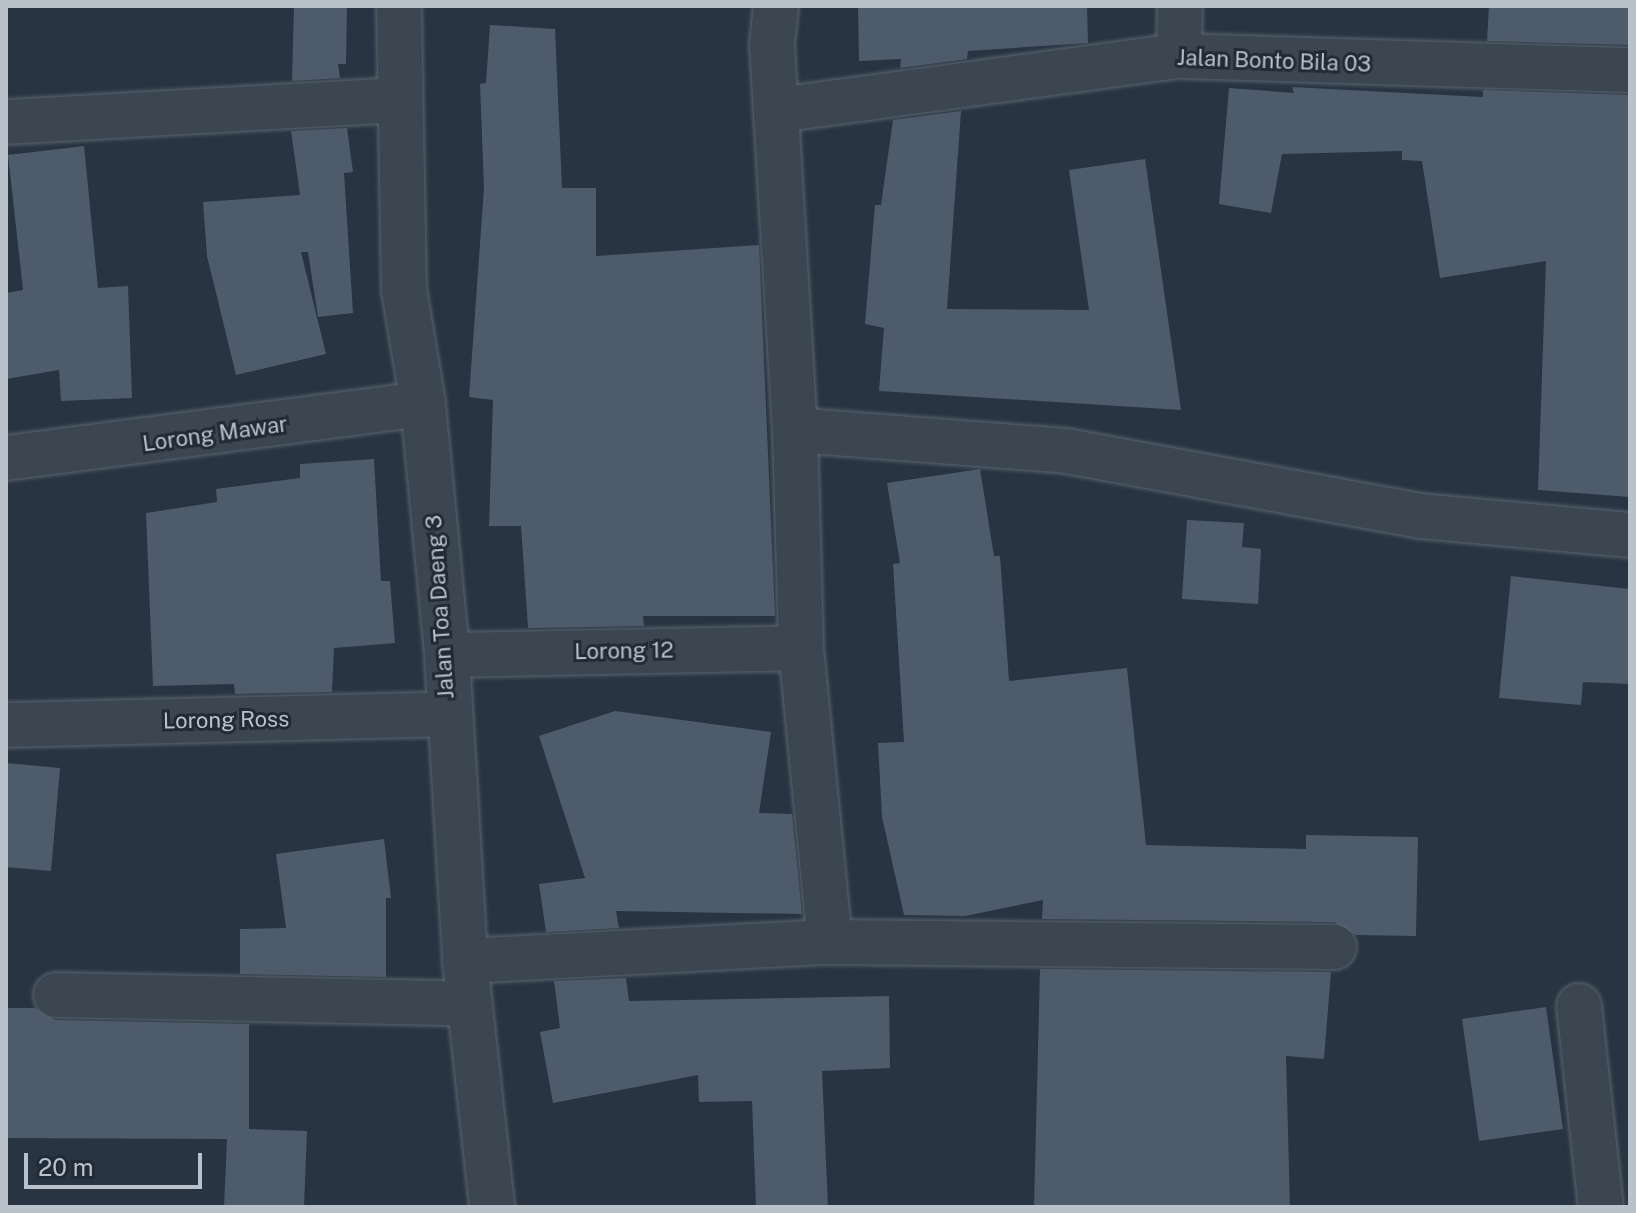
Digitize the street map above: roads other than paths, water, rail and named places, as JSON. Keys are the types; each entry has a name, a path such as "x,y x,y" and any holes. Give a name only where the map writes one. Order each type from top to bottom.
{"street":[{"name":"Jalan Toa Daeng 3","path":"399,6 404,290 423,404 447,655 446,714 467,983 492,1207"},
{"path":"776,6 778,110 795,430 801,648 830,942"},
{"path":"1179,56 1180,6"},
{"name":"Jalan Bonto Bila 03","path":"778,110 1179,56 1630,70"},
{"path":"6,122 399,100"},
{"name":"Lorong Mawar","path":"6,458 423,404"},
{"path":"795,430 1067,451 1420,516 1630,535"},
{"name":"Lorong 12","path":"447,655 801,648"},
{"name":"Lorong Ross","path":"6,725 446,714"},
{"path":"56,995 467,983 830,942 1334,947"},
{"path":"1579,1006 1601,1207"}]}
